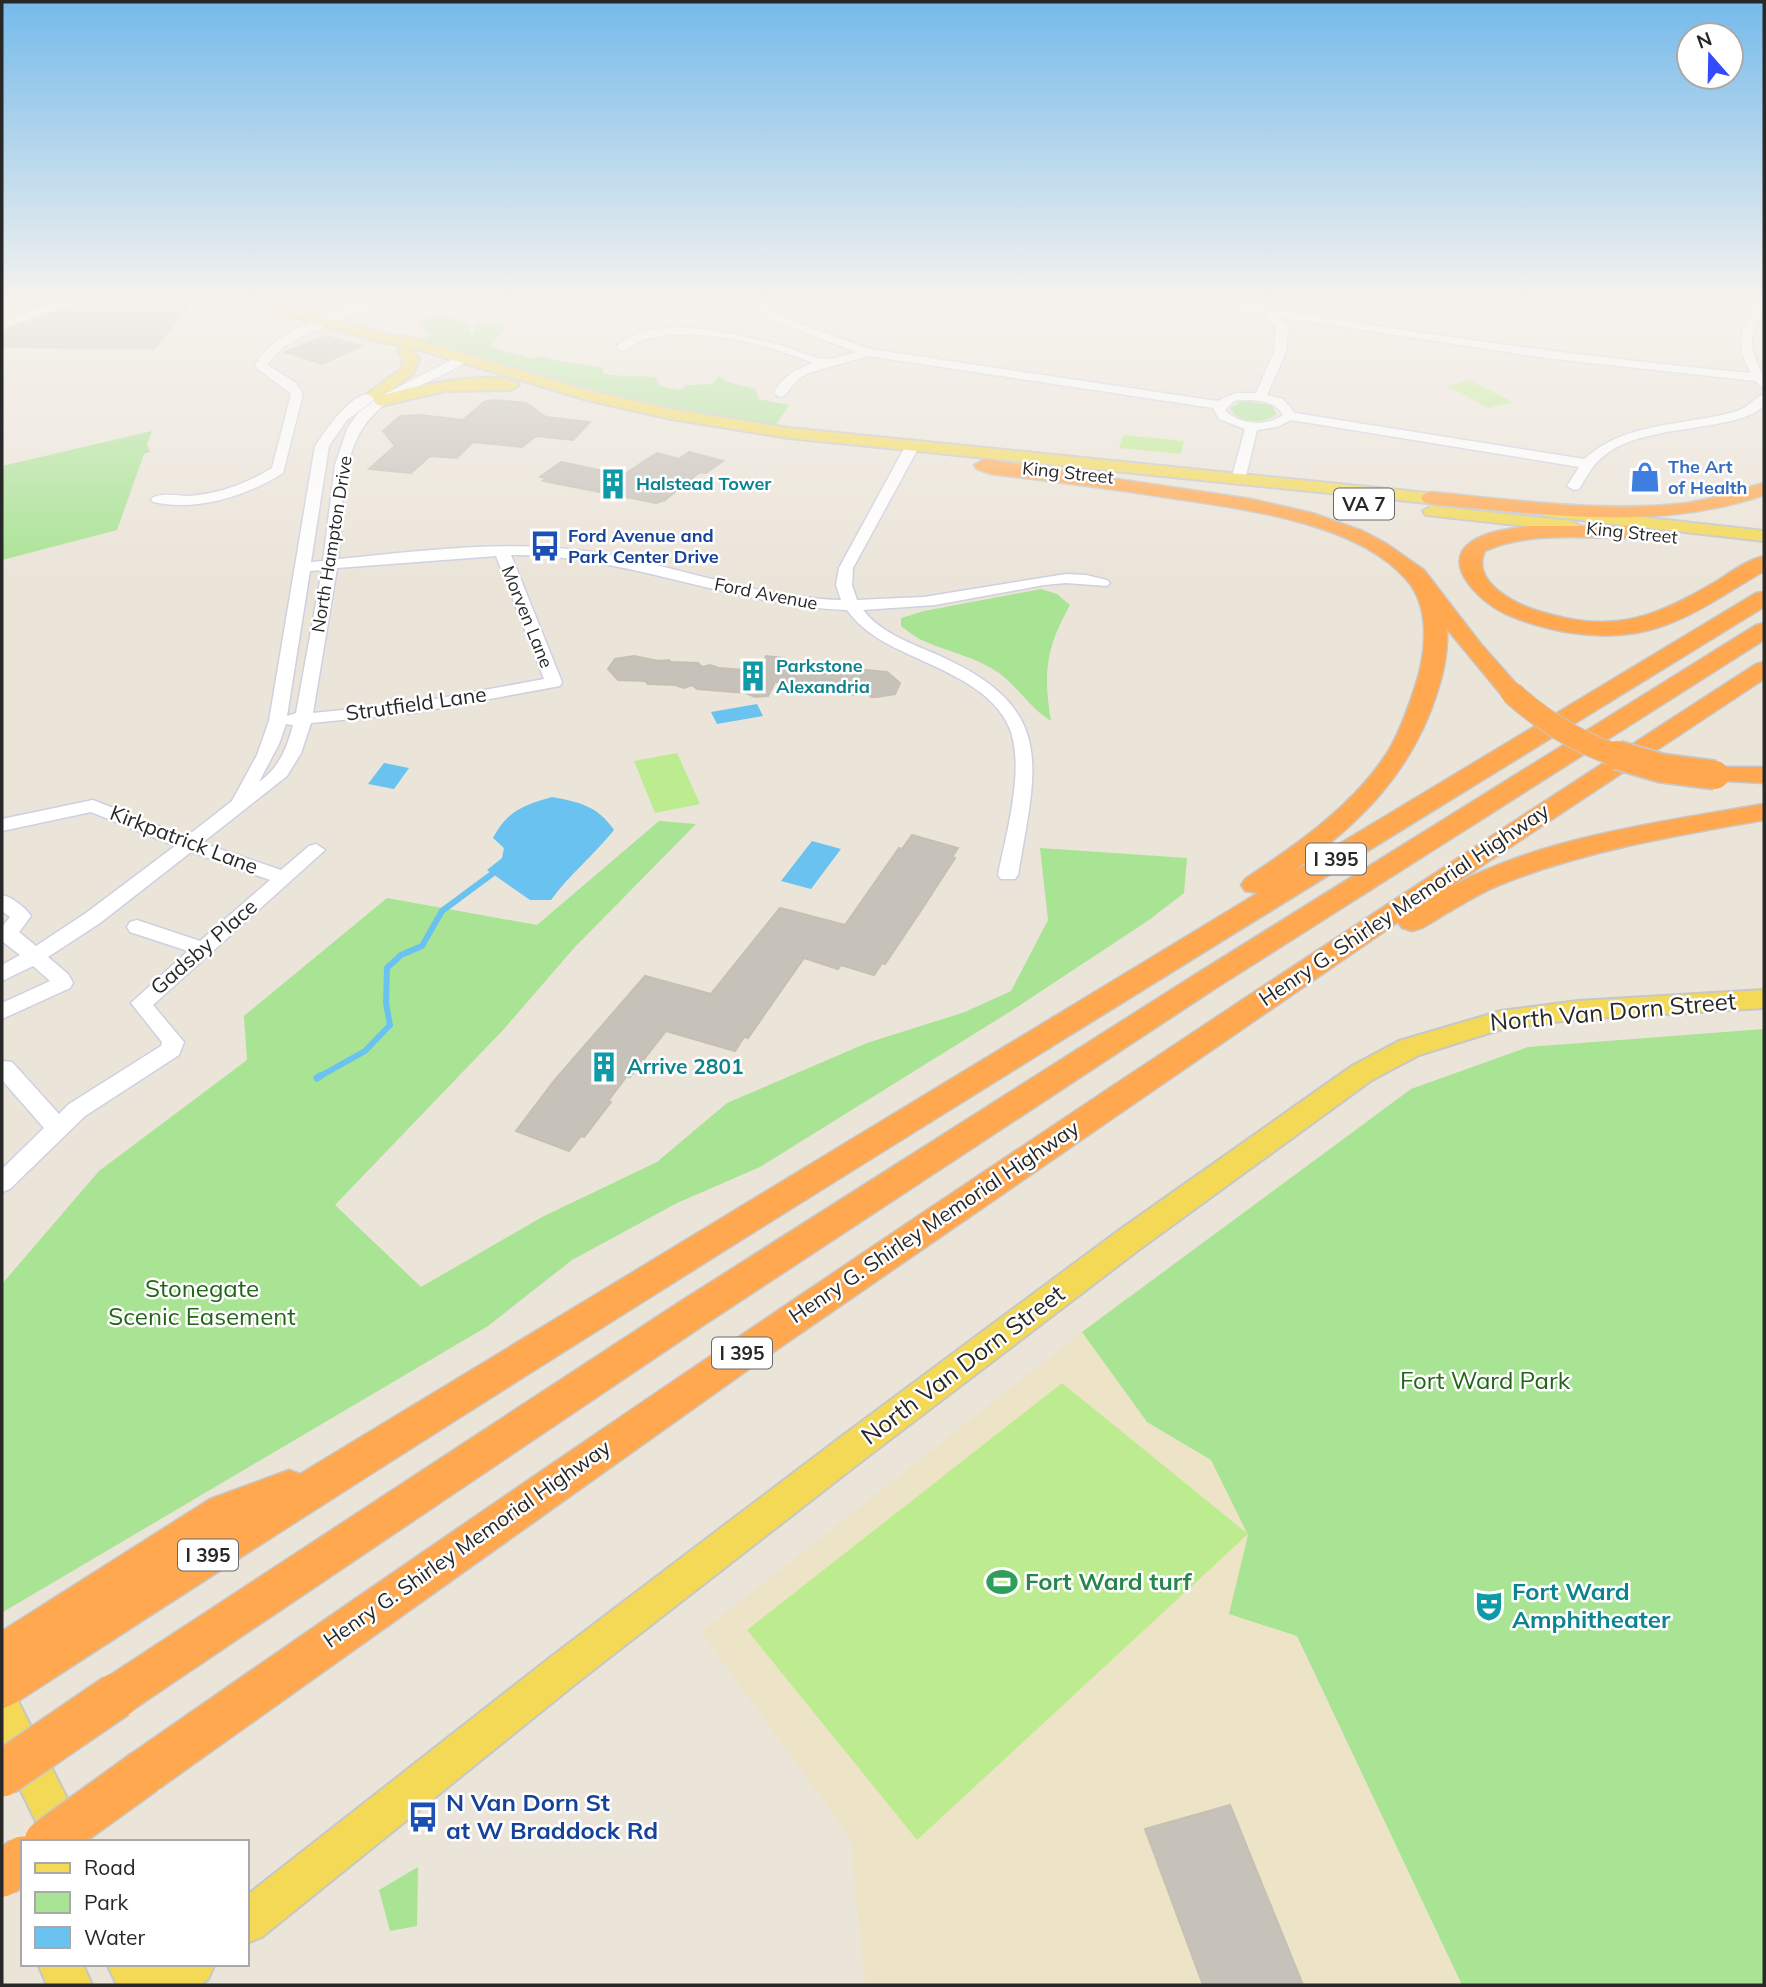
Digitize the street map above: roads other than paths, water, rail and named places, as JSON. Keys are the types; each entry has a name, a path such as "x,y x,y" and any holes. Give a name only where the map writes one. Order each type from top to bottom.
{"highway":[{"path":"984,465 1111,482 1297,515 1334,526 1371,542 1416,575 1434,593 1472,648 1525,707 1571,736 1625,758 1682,772 1764,775"},
{"path":"1431,498 1559,509 1655,510 1714,504 1764,489"},
{"path":"1630,533 1514,533 1477,547 1470,561 1471,569 1489,594 1515,610 1571,626 1622,628 1643,626 1673,616 1764,562"},
{"path":"907,1119 1044,1023 1281,868 1333,826 1370,789 1399,753 1432,675 1435,625 1428,600 1416,575"},
{"path":"1678,649 1764,584"},
{"name":"I 395","path":"2,1687 70,1628 339,1471 907,1119 1764,598"},
{"path":"2,1774 680,1322 1183,996 1764,631"},
{"name":"Henry G. Shirley Memorial Highway","path":"50,1840 681,1395 1146,1078 1624,758 1764,669"},
{"path":"1146,1078 1484,881 1567,853 1764,812"},
{"path":"2,1656 70,1628"},
{"path":"2,1874 21,1860"}],"main road":[{"path":"378,398 386,391"},
{"path":"378,398 410,391"},
{"name":"King Street","path":"530,391 572,403 694,429 1431,498 1757,541"},
{"name":"King Street","path":"569,391 671,414 984,465 1630,533 1757,541"},
{"name":"North Van Dorn Street","path":"248,1921 565,1670 861,1442 1129,1240 1369,1069 1409,1048 1460,1030 1501,1020 1578,1010 1764,999"},
{"path":"2,1711 67,1840"},
{"path":"2,1843 21,1883"},
{"path":"61,1966 71,1985"},
{"path":"130,1966 140,1985"},
{"path":"167,1985 191,1966"}],"street":[{"path":"158,499 192,500 215,495 258,482 278,470 297,394 295,391"},
{"name":"North Hampton Drive","path":"239,804 249,782 263,765 278,721 305,567 313,490 322,446 342,417 393,391"},
{"path":"1124,391 1219,405 1234,398 1259,397 1284,405 1289,416"},
{"path":"1259,397 1262,391"},
{"name":"North Hampton Drive","path":"2,974 69,935 239,804 271,784 286,765 299,737 303,719 348,443 361,418 378,398"},
{"path":"1574,486 1588,464 1602,451 1625,437 1742,414 1755,408 1764,398"},
{"path":"1219,405 1217,410 1225,418 1252,426 1276,424 1289,416 1588,464"},
{"path":"1238,480 1252,426"},
{"path":"910,451 846,568 842,583 866,623 877,632 973,680 992,695 1018,727 1023,757 1018,818 1007,875"},
{"name":"Ford Avenue","path":"305,567 502,551 590,556 782,600 826,606 923,602 1074,578 1102,583"},
{"name":"Morven Lane","path":"502,551 554,682"},
{"path":"782,600 842,583"},
{"name":"Strutfield Lane","path":"278,721 414,708 554,682"},
{"name":"Kirkpatrick Lane","path":"2,825 93,806 188,845 285,878"},
{"name":"Gadsby Place","path":"2,1183 77,1110 171,1050 173,1042 168,1033 142,1003 316,850"},
{"path":"2,901 21,916 5,933 34,955 63,983 2,1012"},
{"path":"136,927 202,949"},
{"path":"4,1068 58,1128"}],"water":[{"path":"757,704 763,716 717,724 711,712"},
{"path":"384,763 409,768 394,789 368,784"},
{"path":"552,797 587,806 601,815 614,830 551,900 530,900 487,870 502,858 504,848 493,838 504,821 517,810"},
{"path":"812,841 841,849 811,889 781,881"}],"waterway":[{"path":"320,1076 317,1078 365,1051 390,1025 386,1003 387,968 401,955 422,946 442,911 492,874"}],"place":[{"name":"The Art of Health","path":"1645,477"},
{"name":"Halstead Tower","path":"613,484"},
{"name":"Ford Avenue and Park Center Drive","path":"545,546"},
{"name":"Parkstone Alexandria","path":"753,676"},
{"name":"Arrive 2801","path":"604,1067"},
{"name":"Fort Ward turf","path":"1002,1582"},
{"name":"Fort Ward Amphitheater","path":"1489,1606"},
{"name":"N Van Dorn St at W Braddock Rd","path":"423,1817"}],"park label":[{"name":"Stonegate Scenic Easement","path":"202,1303"},
{"name":"Fort Ward Park","path":"1485,1381"}]}
